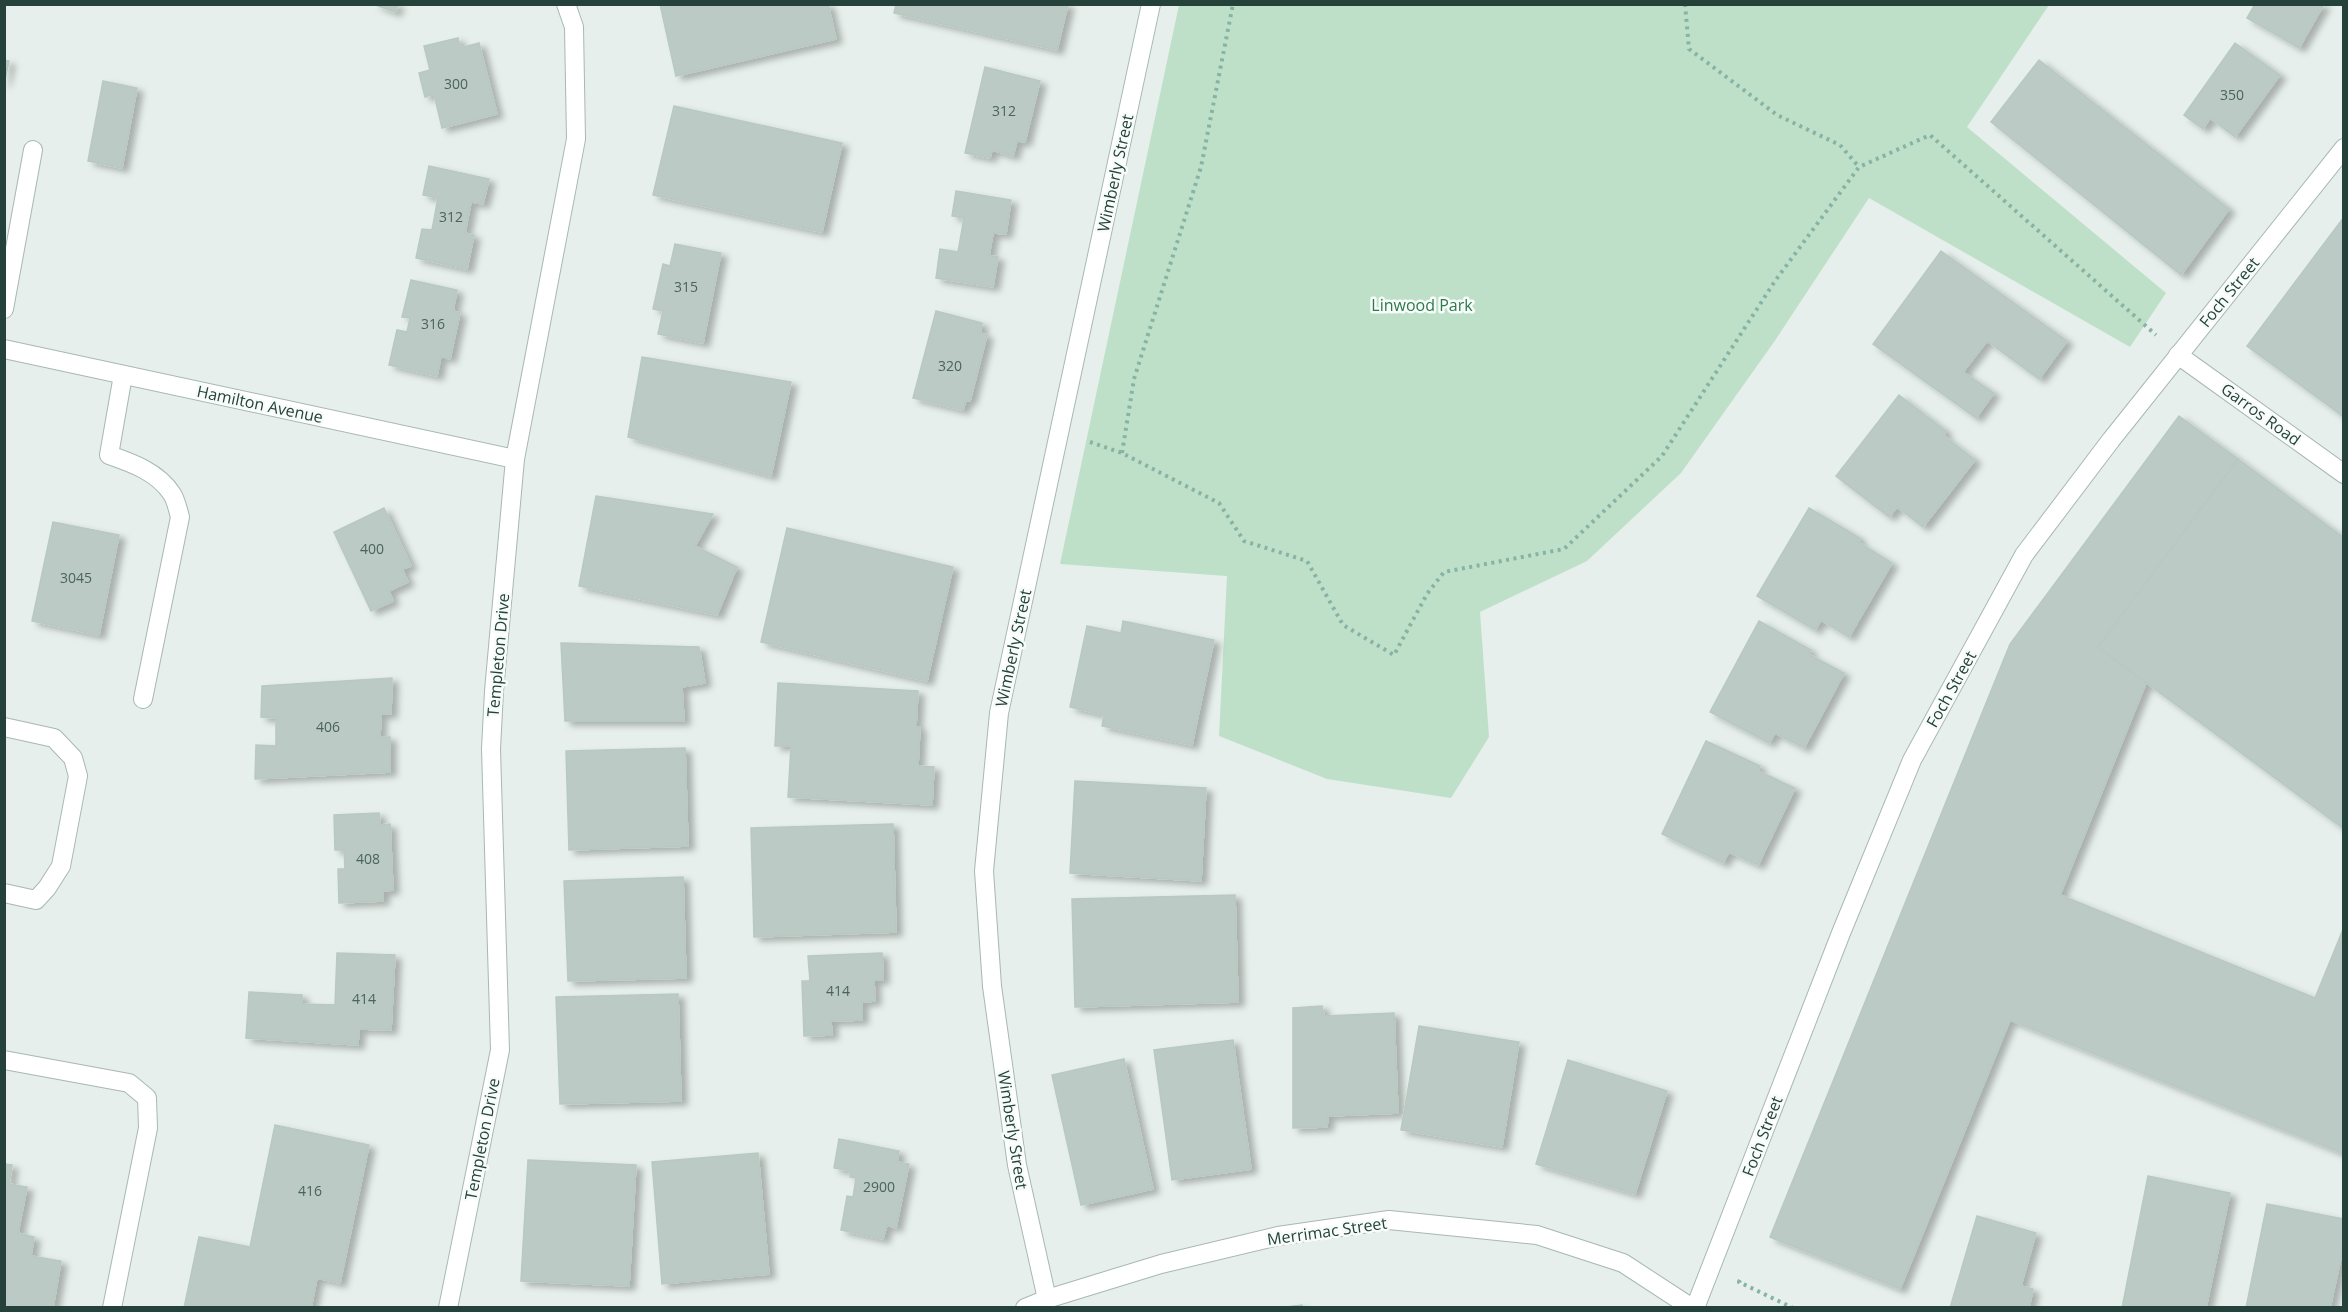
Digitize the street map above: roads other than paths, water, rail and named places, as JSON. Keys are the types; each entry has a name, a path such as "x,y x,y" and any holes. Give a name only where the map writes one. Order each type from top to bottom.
{"street":[{"name":"Templeton Drive","path":"448,1308 500,1050 491,749 515,459 576,139 573,27 566,4"},
{"name":"Wimberly Street","path":"1047,1299 1015,1154 992,986 984,871 999,713 1151,4"},
{"name":"Foch Street","path":"1694,1308 1912,760 2024,555 2178,355 2343,148"},
{"path":"4,309 33,150"},
{"name":"Hamilton Avenue","path":"4,349 515,459"},
{"name":"Garros Road","path":"2178,355 2343,474"},
{"path":"123,375 109,455 138,465 156,477 173,495 180,517 143,699"},
{"path":"4,728 54,738 73,758 78,776 62,866 36,900 4,893"},
{"path":"4,1060 129,1083 147,1098 148,1128 112,1308"},
{"name":"Merrimac Street","path":"1025,1308 1161,1264 1278,1236 1389,1220 1537,1235 1623,1263 1694,1308"}],"park label":[{"name":"Linwood Park","path":"1422,305"}]}
